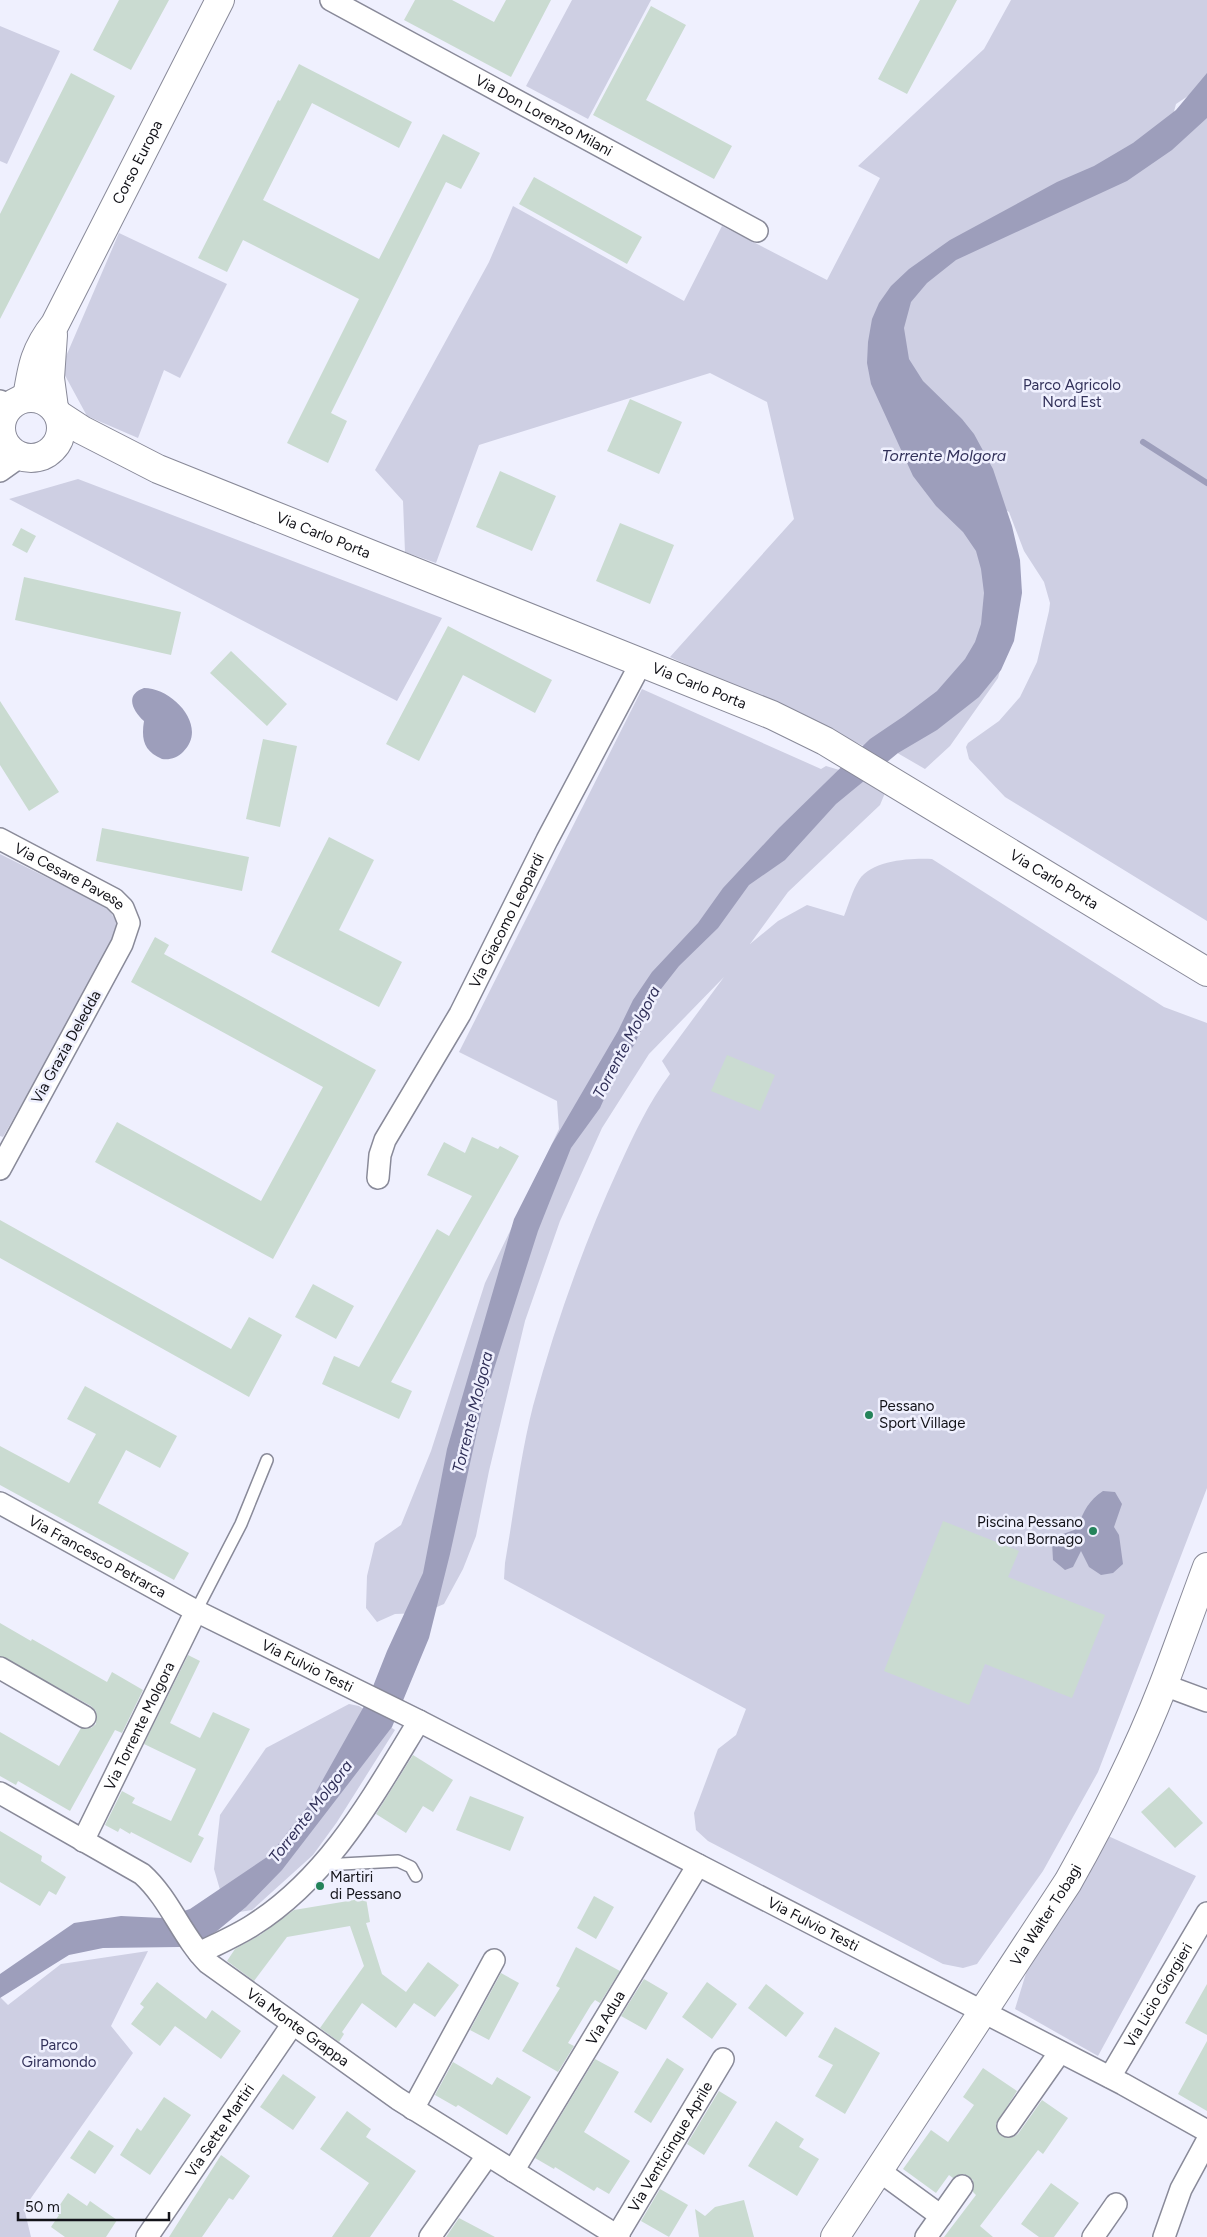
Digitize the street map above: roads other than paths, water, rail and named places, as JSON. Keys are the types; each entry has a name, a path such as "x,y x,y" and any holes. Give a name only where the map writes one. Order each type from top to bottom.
{"street":[{"name":"Corso Europa","path":"7,429 36,353 55,324 220,0"},
{"name":"Via Don Lorenzo Milani","path":"331,0 757,231"},
{"name":"Corso Europa","path":"53,450 61,434 50,378 55,324"},
{"name":"Via Carlo Porta","path":"7,429 42,400 82,430 158,469 772,715 825,741 1207,972"},
{"path":"7,429 37,458 53,450"},
{"name":"Via Carlo Porta","path":"53,450 90,452 158,469"},
{"name":"Via Giacomo Leopardi","path":"378,1178 380,1155 385,1140 460,1014 547,840 641,663"},
{"name":"Via Cesare Pavese","path":"0,839 114,899 123,908 129,923"},
{"name":"Via Grazia Deledda","path":"0,1168 122,944 129,923"},
{"name":"Via Francesco Petrarca","path":"0,1503 196,1611"},
{"name":"Via Walter Tobagi","path":"835,2237 1068,1882 1115,1794 1164,1685 1207,1567"},
{"name":"Via Fulvio Testi","path":"196,1611 413,1718 1110,2077 1207,2131"},
{"name":"Via Torrente Molgora","path":"83,1841 196,1611"},
{"path":"0,1668 85,1717"},
{"path":"1164,1685 1207,1701"},
{"path":"199,1953 257,1923 284,1902 322,1865 356,1824 413,1718"},
{"name":"Via Monte Grappa","path":"0,1793 142,1874 155,1888 199,1953 213,1967 292,2025 413,2109 486,2156 618,2236"},
{"name":"Via Adua","path":"513,2172 698,1865"},
{"name":"Via Licio Giorgieri","path":"1110,2077 1207,1913"},
{"path":"413,2109 494,1960"},
{"name":"Via Sette Martiri","path":"147,2237 292,2025"},
{"path":"1008,2126 1060,2052"},
{"name":"Via Venticinque Aprile","path":"618,2236 723,2059"},
{"path":"1164,2237 1181,2190 1207,2141"},
{"path":"430,2237 486,2156"},
{"path":"878,2170 941,2216"},
{"path":"926,2237 962,2186"},
{"path":"1093,2237 1116,2204"}],"lane":[{"path":"196,1611 241,1524 267,1460"},
{"path":"322,1865 398,1861 411,1867 416,1876"}],"water":[{"name":"Torrente Molgora","path":"1207,73 1207,118 1172,150 1127,181 956,260 927,283 911,302 904,328 909,359 923,381 962,419 974,434 993,469 1012,526 1020,560 1022,593 1014,641 1001,670 979,697 937,730 898,753 836,804 785,860 749,885 718,928 679,966 661,989 634,1045 617,1070 600,1108 571,1148 538,1231 484,1400 450,1554 429,1638 392,1727 282,1870 246,1907 217,1931 202,1940 179,1947 103,1948 69,1955 0,1998 0,1974 74,1923 121,1916 162,1918 190,1909 270,1855 308,1806 368,1699 387,1651 423,1573 447,1449 514,1219 552,1144 618,1031 633,1000 652,972 698,923 723,888 779,828 870,739 937,691 965,659 975,642 981,624 984,593 981,569 976,551 963,532 936,506 913,476 871,384 867,363 868,342 872,319 879,303 891,286 909,269 950,240 1057,182 1094,166 1133,143 1176,110"},
{"path":"144,688 166,694 184,711 190,721 192,731 190,742 183,752 176,757 162,759 151,752 145,744 143,734 144,721 132,703 134,695"},
{"name":"Piscina Pessano con Bornago","path":"1103,1491 1115,1492 1122,1504 1114,1527 1119,1535 1123,1564 1113,1573 1101,1575 1089,1567 1081,1551 1073,1567 1065,1570 1053,1560 1052,1542 1063,1534 1077,1529 1087,1507"}],"waterway":[{"path":"1143,442 1207,483"}],"place":[{"name":"Pessano Sport Village","path":"869,1415"},
{"name":"Piscina Pessano con Bornago","path":"1093,1531"},
{"name":"Martiri di Pessano","path":"320,1886"}],"park label":[{"name":"Parco Agricolo Nord Est","path":"1072,394"},
{"name":"Parco Giramondo","path":"59,2054"}]}
